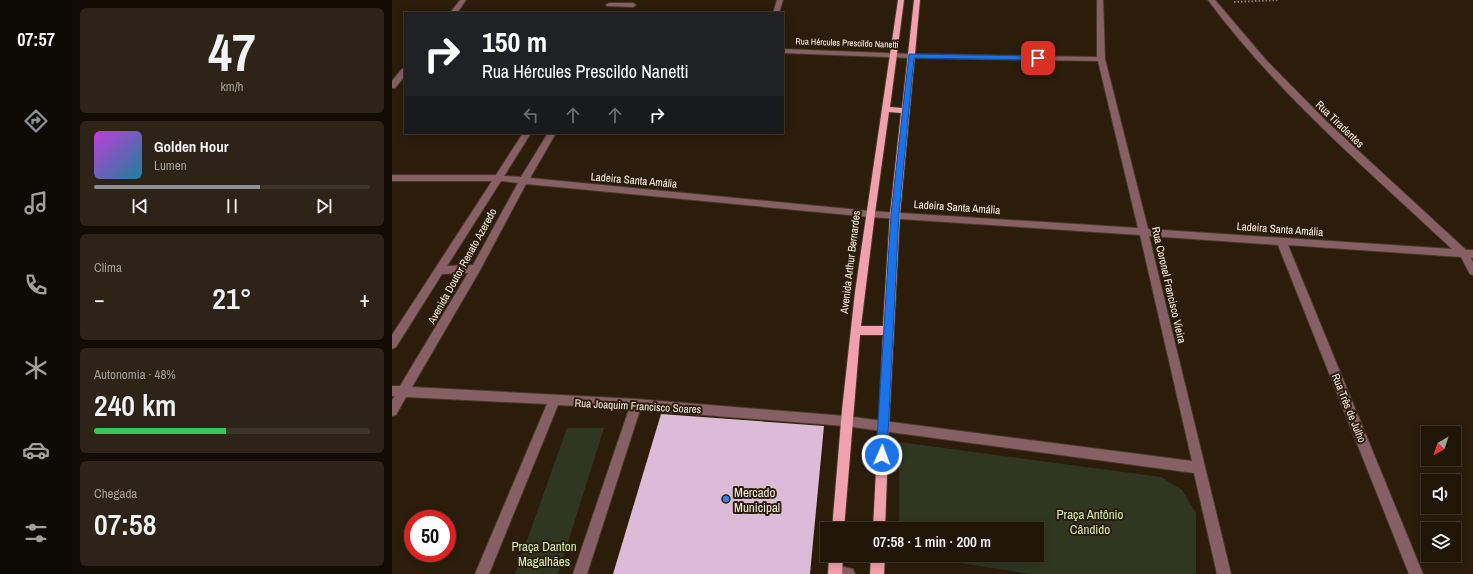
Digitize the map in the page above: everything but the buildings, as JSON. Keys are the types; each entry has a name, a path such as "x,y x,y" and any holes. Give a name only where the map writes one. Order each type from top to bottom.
{"main road":[{"name":"Avenida Arthur Bernardes","path":"838,522 845,421 870,214 901,0"},
{"path":"879,522 883,425 895,214 917,0"},
{"path":"886,109 905,111"},
{"path":"856,330 888,331"},
{"path":"835,573 836,562"},
{"path":"877,574 878,562"}],"street":[{"path":"454,12 463,0"},
{"path":"776,12 780,0"},
{"name":"Rua Coronel Francisco Vieira","path":"1100,0 1101,59 1144,233 1224,574"},
{"name":"Rua Tiradentes","path":"1212,1 1263,62 1323,123 1468,254 1473,271"},
{"path":"605,12 611,3 634,2"},
{"path":"629,12 634,2"},
{"name":"Rua Hércules Prescildo Nanetti","path":"784,51 911,56 1101,59"},
{"path":"392,86 404,72"},
{"name":"Avenida Doutor Renato Azeredo","path":"392,344 441,270 497,178 526,134"},
{"name":"Avenida Doutor Renato Azeredo","path":"392,411 398,392 476,269 523,182 551,134"},
{"name":"Ladeira Santa Amália","path":"392,178 497,178 523,182 870,214 895,214 1144,233 1468,254"},
{"name":"Rua Três de Julho","path":"1281,241 1416,574"},
{"path":"441,270 476,269"},
{"name":"Rua Joaquim Francisco Soares","path":"398,392 636,404 883,425"},
{"path":"482,574 554,401"},
{"path":"580,574 636,404"},
{"path":"883,425 1198,468"},
{"path":"835,573 848,574"}],"path":[{"path":"1212,1 1279,0"}],"green space":[{"name":"Praça Danton Magalhães","path":"567,428 604,428 558,574 515,574"},
{"name":"Praça Antônio Cândido","path":"899,442 1161,477 1182,490 1196,513 1196,574 1030,574 954,562 1044,562 1044,522 899,522"}],"place":[{"name":"Mercado Municipal","path":"726,499"}],"route":[{"path":"882,455 895,214 911,56 1038,58"}]}
